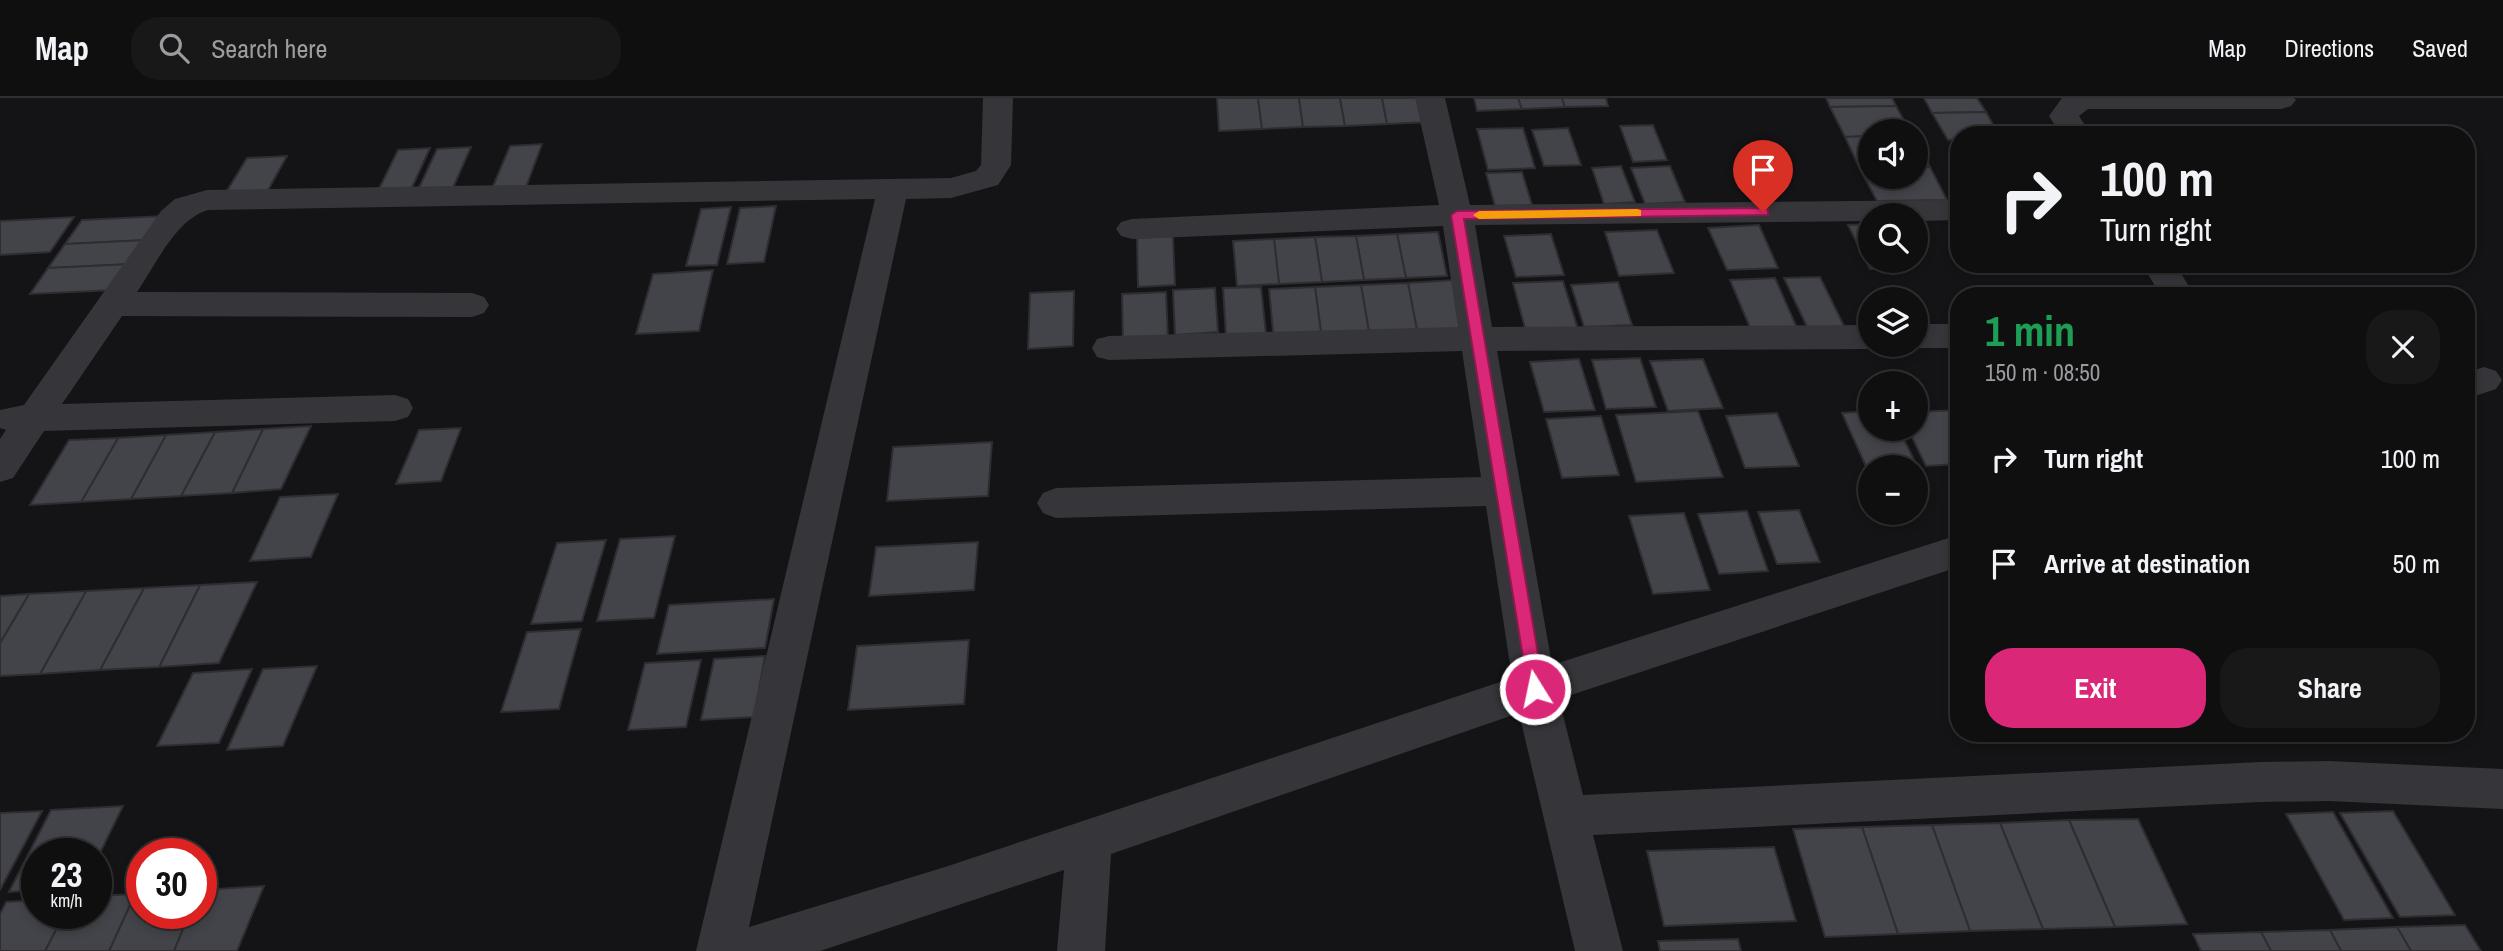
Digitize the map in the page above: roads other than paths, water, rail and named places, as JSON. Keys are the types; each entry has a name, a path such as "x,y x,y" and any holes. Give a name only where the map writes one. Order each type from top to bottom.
{"street":[{"path":"0,468 16,419 112,304 172,218 186,206 207,200 951,188 987,178 996,165 998,98"},
{"path":"1430,98 1457,215 1535,689 1569,816 1599,951"},
{"path":"2070,126 2064,116 2066,109 2080,101 2281,100"},
{"path":"720,951 893,189"},
{"path":"1132,229 1457,215 1950,210"},
{"path":"112,304 472,305"},
{"path":"1928,336 1950,336"},
{"path":"1109,348 1477,339 1858,337"},
{"path":"16,419 395,408"},
{"path":"1056,503 1502,491"},
{"path":"746,951 1089,841 1535,689 1950,554"},
{"path":"1569,816 2329,780 2503,789"},
{"path":"1081,951 1089,841"}]}
